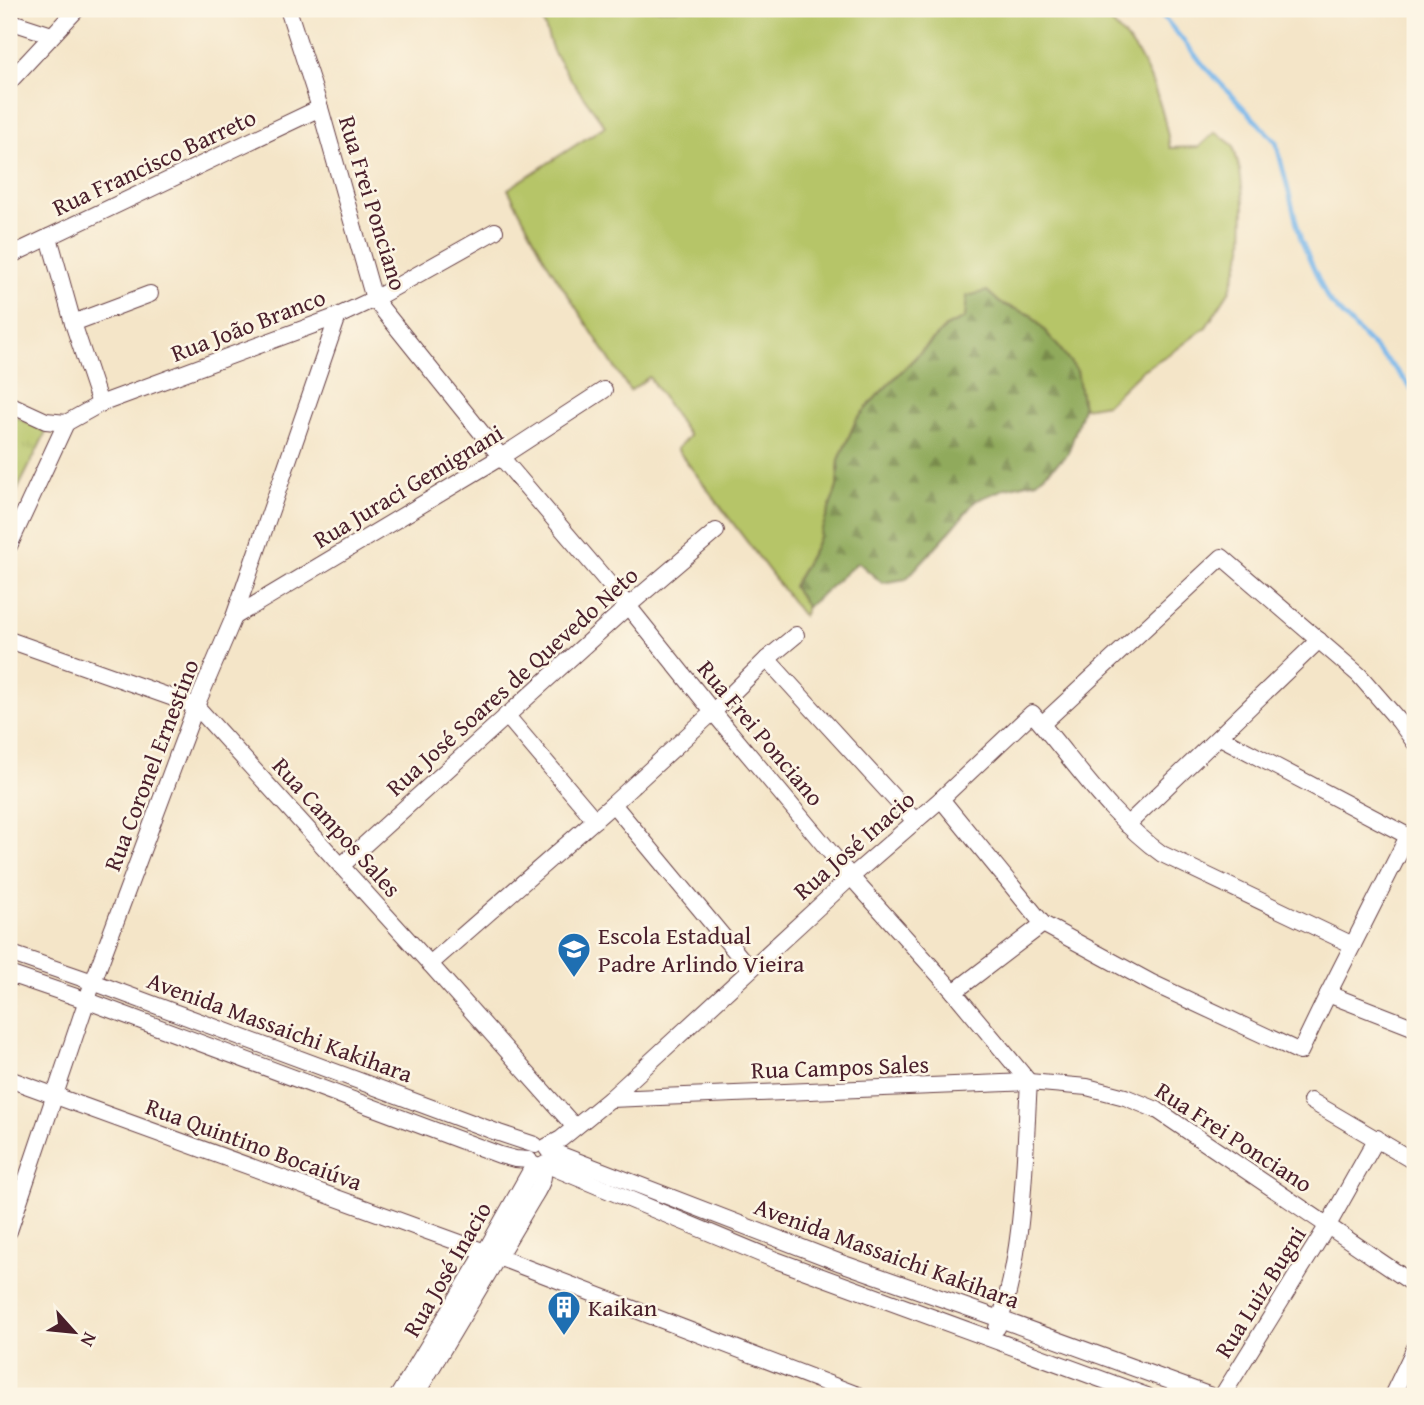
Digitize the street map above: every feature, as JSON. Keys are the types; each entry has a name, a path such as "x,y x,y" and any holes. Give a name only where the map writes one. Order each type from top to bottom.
{"street":[{"path":"9,82 77,9"},
{"name":"Rua Frei Ponciano","path":"288,9 320,108 374,299 501,457 628,606 851,877 954,992 1029,1082 1087,1087 1125,1097 1157,1110 1415,1284"},
{"path":"9,21 52,35"},
{"name":"Rua Francisco Barreto","path":"9,256 320,108"},
{"name":"Rua João Branco","path":"66,423 100,404 338,316 374,299 495,230"},
{"path":"49,237 73,323 100,404"},
{"path":"73,323 150,294"},
{"name":"Rua Coronel Ernestino","path":"9,1231 93,982 196,706 234,617 338,316"},
{"name":"Rua Juraci Gemignani","path":"234,617 501,457 604,390"},
{"path":"9,404 46,421 66,423 9,546"},
{"name":"Rua José Soares de Quevedo Neto","path":"341,866 628,606 716,531"},
{"name":"Rua José Inacio","path":"415,1396 492,1254 540,1157 610,1099 851,877 1223,556 1319,640"},
{"path":"430,964 613,804 796,635"},
{"name":"Rua Campos Sales","path":"9,640 196,706 575,1127"},
{"path":"1127,825 1319,640 1359,675 1415,743"},
{"path":"767,659 915,821"},
{"path":"506,715 595,820"},
{"path":"1037,719 1127,825 1148,844 1162,854 1353,945"},
{"path":"941,799 1043,924 1152,983 1300,1052 1411,835 1220,737"},
{"path":"613,804 750,969"},
{"path":"954,992 1043,924"},
{"name":"Avenida Massaichi Kakihara","path":"9,953 486,1129 540,1157 773,1259 1147,1396"},
{"name":"Avenida Massaichi Kakihara","path":"9,974 500,1155 515,1159 540,1157 1211,1396"},
{"path":"1328,994 1415,1028"},
{"name":"Rua Quintino Bocaiúva","path":"9,1079 492,1254 860,1396"},
{"path":"993,1338 1014,1264 1029,1082"},
{"name":"Rua Campos Sales","path":"610,1099 1029,1082"},
{"path":"1311,1101 1415,1162"},
{"name":"Rua Luiz Bugni","path":"1222,1396 1328,1224 1377,1138"},
{"name":"Rua José Inacio","path":"398,1396 492,1254"},
{"path":"1392,1396 1415,1348"}],"green space":[{"path":"539,9 1098,9 1130,43 1144,65 1158,100 1170,148 1199,147 1215,132 1233,145 1244,203 1243,248 1230,290 1206,327 1141,371 1107,404 1083,408 1077,371 1057,345 1031,315 1000,303 987,291 965,318 945,327 856,420 839,460 837,487 825,521 815,547 793,586 807,607 803,616 677,449 689,436 649,377 630,391 546,261 508,189 605,126 553,51"},
{"path":"987,291 1000,303 1031,315 1077,371 1083,408 1068,454 1037,481 1006,488 975,501 906,579 882,583 858,562 807,607 793,587 815,547 825,521 837,487 839,460 856,420 946,327 965,318 967,296"},
{"path":"9,413 46,432 9,507"}],"waterway":[{"path":"1157,9 1206,68 1276,142 1301,240 1328,300 1415,393"}],"place":[{"name":"Escola Estadual Padre Arlindo Vieira","path":"574,979"},
{"name":"Kaikan","path":"564,1337"}]}
